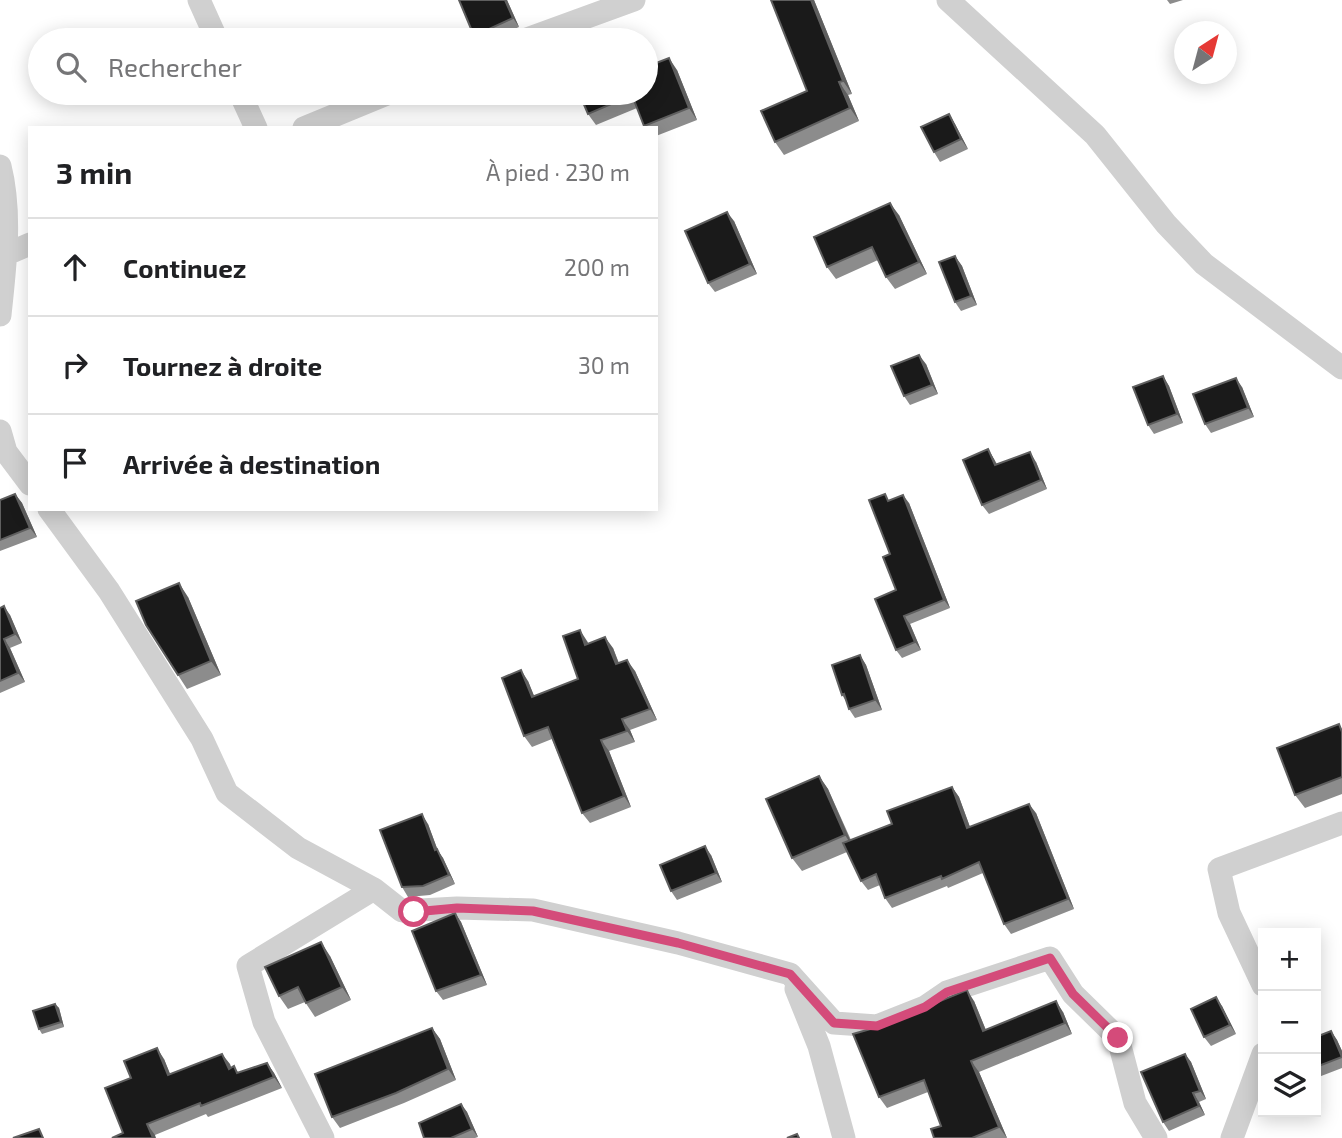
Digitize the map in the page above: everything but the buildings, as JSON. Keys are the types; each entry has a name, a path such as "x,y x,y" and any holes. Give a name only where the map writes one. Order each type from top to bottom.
{"street":[{"path":"199,0 212,28"},
{"path":"557,28 634,0"},
{"path":"948,0 1096,135 1166,224 1204,264 1342,368"},
{"path":"245,105 255,126"},
{"path":"309,126 360,105"},
{"path":"0,166 5,184 0,315"},
{"path":"3,256 28,245"},
{"path":"0,431 6,452 28,481"},
{"path":"50,511 109,591 188,716 227,793 298,848 374,889 402,911 457,908 533,911 678,943 790,974 834,1023 877,1026 925,1007 947,992 1050,958 1073,994 1118,1038 1135,1103 1156,1138"},
{"path":"1258,974 1229,912 1219,869 1342,823"},
{"path":"323,1138 264,1022 248,965 374,889"},
{"path":"790,974 819,1046 844,1138"},
{"path":"1233,1138 1258,1068"}],"route":[{"path":"414,912 457,908 533,911 678,943 790,974 834,1023 877,1026 925,1007 947,992 1050,958 1073,994 1118,1038"}]}
